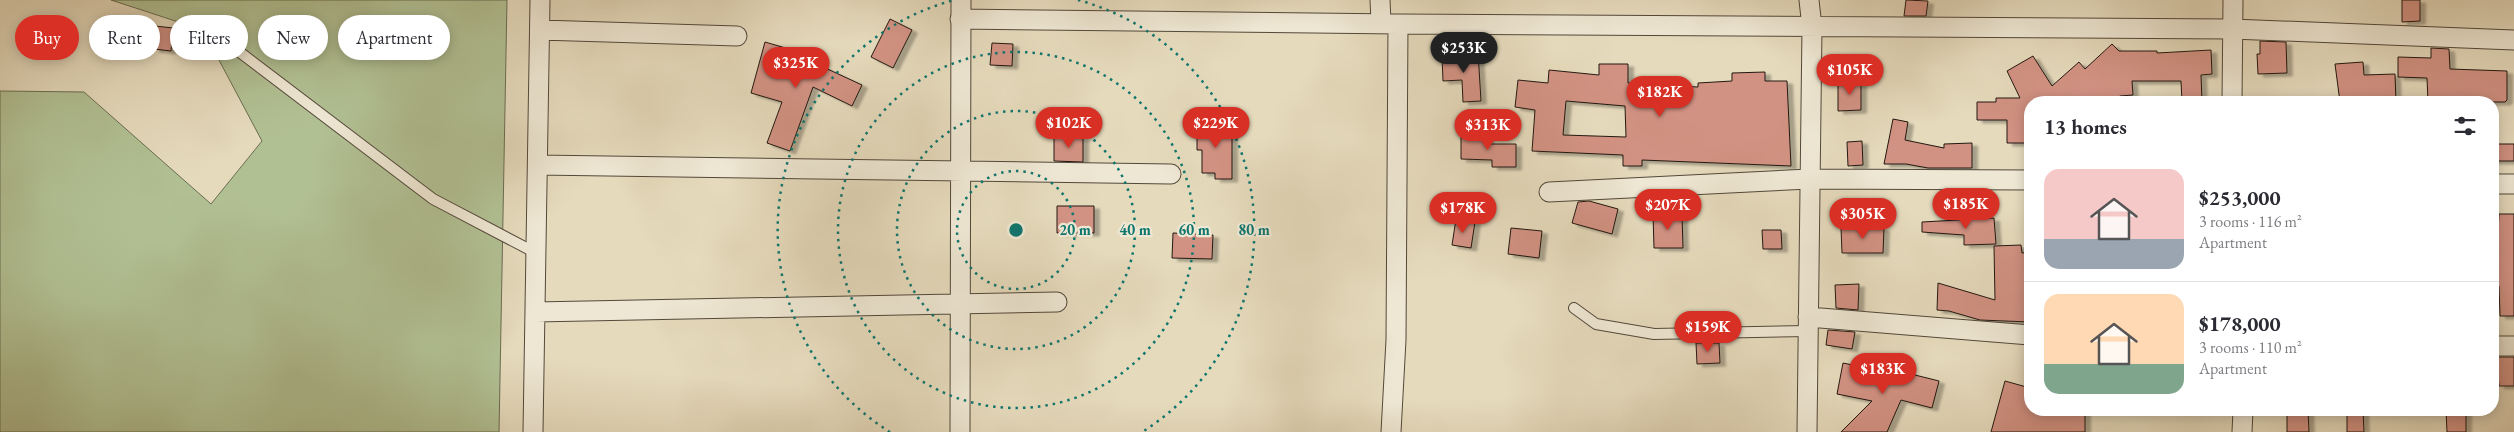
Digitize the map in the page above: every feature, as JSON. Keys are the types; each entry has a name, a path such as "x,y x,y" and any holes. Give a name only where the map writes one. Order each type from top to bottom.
{"street":[{"path":"533,432 540,0"},
{"path":"1380,0 1390,23 1396,340 1391,432"},
{"path":"1807,432 1812,27 1809,0"},
{"path":"2232,96 2233,0"},
{"path":"960,432 961,9 1390,23 2232,29 2514,40"},
{"path":"540,30 736,36"},
{"path":"538,165 960,173 1171,174"},
{"path":"1549,192 1809,179 2024,180"},
{"path":"2499,184 2514,184"},
{"path":"535,312 1057,302"},
{"path":"1808,324 2024,335"},
{"path":"2499,346 2514,346"},
{"path":"2242,432 2243,416"}],"lane":[{"path":"248,58 433,199 536,253"},
{"path":"1574,308 1596,324 1654,334 1808,324"}],"green space":[{"path":"111,0 507,0 499,432 0,432 0,91 84,92 211,204 262,141 219,60 248,60 248,15 170,15 170,19"}],"building":[{"path":"1906,0 1928,1 1926,16 1904,16"},
{"path":"2402,0 2420,0 2420,21 2402,22"},
{"path":"890,19 912,30 893,68 871,57"},
{"path":"160,27 170,28 170,51 160,50"},
{"path":"2260,41 2286,42 2287,73 2258,74 2257,54 2260,54"},
{"path":"765,42 789,49 788,52 822,64 821,66 862,85 852,106 813,87 790,151 767,143 782,102 751,93"},
{"path":"992,43 1013,44 1012,66 990,65"},
{"path":"2112,44 2119,51 2157,51 2157,53 2211,50 2212,74 2201,75 2202,96 2182,96 2181,81 2132,81 2133,95 2024,96 2024,143 2007,143 2007,120 1977,120 1977,102 1996,102 1996,98 2020,98 2007,71 2033,56 2052,86 2079,62 2085,69"},
{"path":"2431,48 2449,49 2450,69 2507,71 2507,100 2499,102 2499,96 2428,96 2427,78 2398,77 2398,57 2431,58"},
{"path":"1478,52 1481,101 1463,102 1462,80 1443,81 1442,57"},
{"path":"2363,62 2364,75 2395,74 2396,96 2339,96 2335,64"},
{"path":"1599,64 1628,64 1628,83 1698,87 1698,83 1732,81 1732,73 1765,72 1765,81 1787,81 1791,166 1642,160 1642,166 1623,166 1623,155 1532,151 1535,110 1515,107 1518,80 1548,83 1549,70 1599,75","holes":["1566,101 1625,106 1626,137 1563,135"]},
{"path":"1861,82 1861,110 1838,111 1838,83"},
{"path":"1893,119 1908,122 1905,140 1944,148 1944,144 1972,143 1972,168 1928,168 1906,164 1884,164"},
{"path":"1197,124 1232,124 1232,179 1215,179 1215,173 1202,173 1202,150 1197,150"},
{"path":"1461,135 1487,136 1487,144 1516,144 1516,167 1492,167 1492,160 1461,159"},
{"path":"1054,137 1083,137 1083,162 1054,161"},
{"path":"1862,141 1863,165 1848,166 1847,142"},
{"path":"2499,144 2514,144 2514,161 2499,161"},
{"path":"1589,201 1618,209 1612,234 1572,223 1578,202"},
{"path":"1057,206 1094,206 1094,233 1057,233"},
{"path":"1682,214 1683,248 1654,248 1653,215"},
{"path":"2499,214 2514,214 2514,316 2500,316"},
{"path":"1994,218 1996,244 1964,245 1964,235 1922,232 1922,222"},
{"path":"1456,219 1475,222 1471,248 1452,245"},
{"path":"1511,228 1542,231 1539,258 1508,254"},
{"path":"1841,228 1884,228 1883,253 1842,253"},
{"path":"1762,230 1781,230 1782,249 1763,249"},
{"path":"1173,233 1213,235 1212,259 1172,258"},
{"path":"2021,245 2022,253 2024,253 2024,322 1980,320 1949,311 1937,310 1938,283 1995,300 1994,246"},
{"path":"1859,284 1858,310 1836,308 1835,285"},
{"path":"1828,330 1855,332 1852,349 1826,345"},
{"path":"1696,343 1719,343 1720,363 1697,364"},
{"path":"2499,357 2514,357 2514,386 2499,386"},
{"path":"1843,363 1906,376 1907,373 1939,381 1932,408 1901,400 1887,432 1841,432 1872,401 1837,394"},
{"path":"2005,381 2024,386 2024,416 2085,416 2085,432 1991,432"},
{"path":"2287,416 2308,416 2309,432 2287,432"},
{"path":"2347,416 2363,416 2364,432 2347,432"},
{"path":"2446,416 2466,416 2466,432 2447,432"}]}
